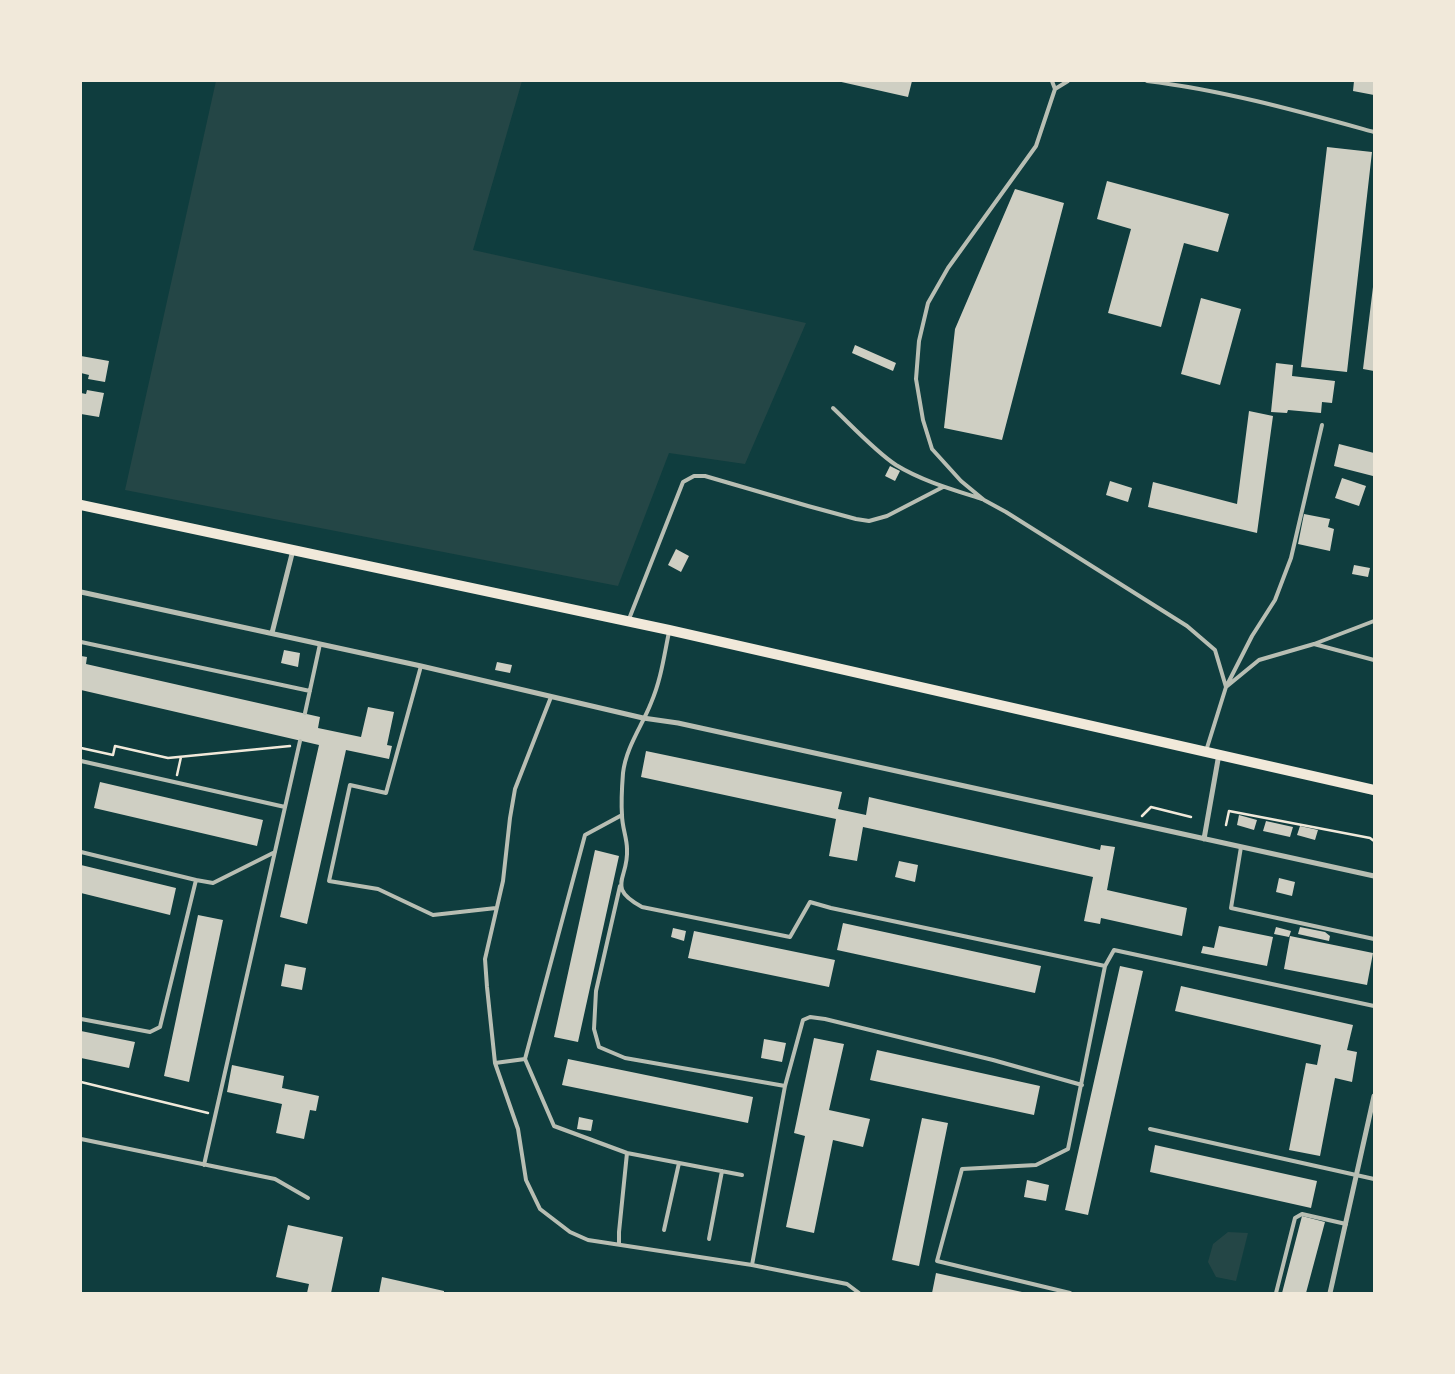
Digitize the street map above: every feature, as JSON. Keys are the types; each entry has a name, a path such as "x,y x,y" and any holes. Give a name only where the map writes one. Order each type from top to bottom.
{"main road":[{"path":"81,505 669,630 1374,790"}],"street":[{"path":"272,633 294,550"},
{"path":"81,592 421,666 643,718 678,723 1374,876"},
{"path":"1204,840 1219,754"},
{"path":"1330,1293 1374,1096"}],"lane":[{"path":"1052,81 1055,89 1036,146 948,268 928,303 920,341 916,379 923,420 932,449 961,481 984,500 1187,626 1215,650 1226,687"},
{"path":"1055,89 1068,81"},
{"path":"1148,81 1177,85 1307,114 1374,132"},
{"path":"833,408 896,465 943,487 984,500"},
{"path":"1206,751 1226,687 1252,636 1275,600 1291,558 1322,425"},
{"path":"628,622 683,482 694,476 705,476 808,506 869,521 887,516 943,487"},
{"path":"1226,687 1259,660 1314,644 1374,621"},
{"path":"669,630 660,675 651,703 629,748 623,772 622,815 627,850 596,991 594,1029 600,1047 625,1058 785,1086"},
{"path":"81,642 310,691"},
{"path":"305,713 320,644"},
{"path":"1314,644 1374,660"},
{"path":"421,666 386,793 350,784 329,881 378,890 433,915 496,908"},
{"path":"551,697 515,789 503,880 485,959 495,1063 518,1129 526,1180 540,1208 570,1232 588,1240 752,1265 847,1284 859,1293"},
{"path":"204,1165 299,743"},
{"path":"81,761 285,807"},
{"path":"622,815 585,835 525,1059 554,1126 627,1153 742,1175"},
{"path":"1241,847 1231,908 1374,939"},
{"path":"81,852 213,883 275,852"},
{"path":"81,1019 150,1032 160,1026 196,880"},
{"path":"620,884 628,900 642,907 790,937 810,902 1106,966"},
{"path":"1070,1293 937,1261 962,1169 1036,1165 1068,1149 1106,966 1114,950 1374,1006"},
{"path":"752,1265 785,1086 803,1020 810,1017 825,1019 993,1060 1082,1086"},
{"path":"495,1063 525,1059"},
{"path":"1150,1129 1374,1179"},
{"path":"81,1139 275,1179 308,1198"},
{"path":"619,1244 627,1153"},
{"path":"664,1230 679,1163"},
{"path":"709,1239 722,1171"},
{"path":"1276,1293 1295,1218 1302,1214 1346,1224"}],"path":[{"path":"81,748 113,756 115,746 168,758 299,743"},
{"path":"176,783 180,757"},
{"path":"1142,816 1151,807 1191,817"},
{"path":"1226,825 1229,811 1370,838 1374,841"},
{"path":"81,1082 216,1115"}],"shaded area":[{"path":"216,81 522,81 473,250 806,323 745,464 669,453 618,586 125,490"},
{"path":"1228,1232 1248,1233 1236,1281 1216,1277 1208,1262 1213,1244"}],"building":[{"path":"837,81 912,81 908,97"},
{"path":"1354,81 1374,81 1374,95 1353,91"},
{"path":"1327,147 1372,152 1347,372 1301,367"},
{"path":"1107,181 1229,214 1218,252 1184,243 1161,327 1108,313 1131,229 1097,219"},
{"path":"1015,189 1064,203 1002,440 944,428 955,329"},
{"path":"1374,287 1374,371 1363,369"},
{"path":"1201,298 1241,309 1220,385 1181,374"},
{"path":"855,345 896,363 893,371 852,353"},
{"path":"81,356 109,361 105,382 88,379 89,375 81,373"},
{"path":"1276,363 1293,365 1292,376 1335,381 1332,403 1322,402 1321,413 1288,410 1287,413 1271,412"},
{"path":"87,390 104,393 99,417 81,414 81,393 86,394"},
{"path":"1249,411 1273,416 1257,533 1148,507 1153,482 1237,504"},
{"path":"1339,444 1374,453 1373,476 1334,466"},
{"path":"890,466 900,471 895,481 885,476"},
{"path":"1342,478 1366,486 1359,506 1335,498"},
{"path":"1110,481 1132,488 1128,502 1106,495"},
{"path":"1304,514 1330,519 1328,527 1334,529 1330,551 1298,544"},
{"path":"676,549 689,556 681,572 668,565"},
{"path":"1354,565 1370,568 1368,577 1352,574"},
{"path":"284,650 300,653 298,667 281,663"},
{"path":"81,656 87,657 86,664 320,717 318,728 361,737 368,707 394,712 387,745 392,746 389,759 346,750 307,924 280,917 319,745 81,690"},
{"path":"497,662 512,665 510,673 495,670"},
{"path":"646,751 842,792 838,809 866,815 869,797 1100,850 1101,845 1115,847 1107,890 1187,908 1182,936 1101,918 1100,924 1084,921 1093,877 863,827 857,861 829,856 836,819 641,777"},
{"path":"100,782 263,820 257,846 94,808"},
{"path":"1239,815 1257,820 1254,830 1237,825"},
{"path":"1266,821 1293,827 1290,837 1263,831"},
{"path":"1300,826 1318,830 1315,840 1297,835"},
{"path":"595,850 619,856 578,1042 554,1037"},
{"path":"899,861 918,865 915,882 895,877"},
{"path":"81,865 176,888 170,915 81,893"},
{"path":"1279,878 1295,882 1292,896 1276,892"},
{"path":"198,915 223,920 189,1082 164,1076"},
{"path":"843,923 1041,966 1035,993 837,950"},
{"path":"1219,926 1273,937 1267,966 1201,953 1203,946 1214,948"},
{"path":"1276,927 1291,931 1289,937 1274,934"},
{"path":"1300,927 1325,932 1330,936 1329,941 1298,934"},
{"path":"673,928 686,931 684,941 671,937"},
{"path":"694,931 835,960 829,987 688,958"},
{"path":"1290,936 1373,953 1367,985 1284,969"},
{"path":"285,964 306,968 302,990 281,986"},
{"path":"1120,966 1143,971 1088,1215 1065,1210"},
{"path":"1181,986 1353,1025 1347,1050 1357,1052 1352,1082 1335,1078 1320,1156 1289,1150 1306,1063 1317,1065 1321,1045 1175,1011"},
{"path":"81,1031 135,1042 129,1068 81,1058"},
{"path":"814,1038 844,1044 829,1110 870,1119 863,1147 833,1140 814,1233 786,1227 805,1136 794,1133"},
{"path":"764,1039 786,1043 782,1062 761,1058"},
{"path":"877,1050 1040,1086 1034,1115 870,1080"},
{"path":"568,1059 753,1097 748,1123 562,1085"},
{"path":"232,1065 284,1076 282,1088 319,1096 316,1111 310,1110 304,1139 276,1133 282,1104 227,1092"},
{"path":"579,1117 593,1120 591,1131 577,1129"},
{"path":"922,1118 948,1123 919,1266 892,1260"},
{"path":"1155,1145 1317,1181 1311,1208 1150,1172"},
{"path":"1027,1180 1049,1185 1046,1201 1024,1197"},
{"path":"1302,1216 1325,1222 1306,1293 1282,1293"},
{"path":"288,1225 343,1237 331,1293 307,1293 309,1284 276,1277"},
{"path":"936,1273 1022,1292 932,1293"},
{"path":"382,1277 444,1291 444,1293 379,1293"}]}
